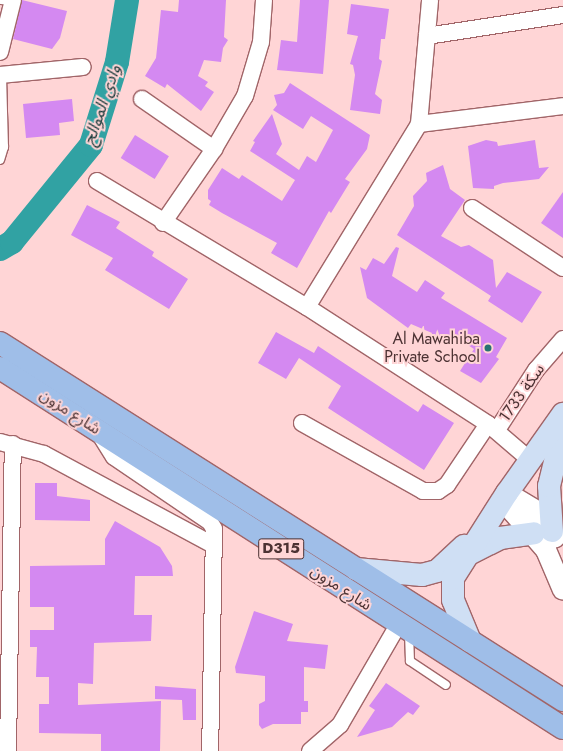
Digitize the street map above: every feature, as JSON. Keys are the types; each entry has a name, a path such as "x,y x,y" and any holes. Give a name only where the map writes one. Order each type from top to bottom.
{"main road":[{"name":"شارع مزون","path":"0,342 563,700"},
{"name":"شارع مزون","path":"0,368 96,428 404,628 563,728"},
{"path":"470,641 452,600 453,578 502,500 563,414"},
{"path":"468,555 500,538 551,538 549,486 563,429"},
{"path":"356,569 408,575 437,571 454,557 502,500"}],"street":[{"path":"0,52 8,0"},
{"path":"163,223 214,149 245,96 253,74 261,42 264,0"},
{"path":"307,307 419,124 430,0"},
{"path":"427,36 563,15"},
{"path":"1,75 83,67"},
{"path":"142,99 214,149"},
{"path":"419,124 563,106"},
{"path":"97,181 163,223 307,307 493,427 530,460"},
{"path":"472,208 563,268"},
{"name":"سكة 1733","path":"302,423 423,491 438,491 447,485 536,370 563,339"},
{"path":"96,428 114,457 210,522 214,529 210,751"},
{"path":"8,751 6,443 44,454 213,545"},
{"path":"502,500 512,511 551,538 557,570 563,590"},
{"path":"310,751 340,725 404,628"}],"lane":[{"path":"0,160 4,147 1,75"},
{"path":"404,628 410,661 446,685"}],"building":[{"path":"22,0 67,11 60,38 52,49 13,39"},
{"path":"179,0 226,0 224,37 228,40 223,48 221,62 204,60 198,76 208,82 205,86 214,92 201,111 167,84 165,88 145,76 156,58 161,10 178,12"},
{"path":"300,0 329,0 323,74 277,70 281,40 297,42"},
{"path":"351,4 389,9 385,39 381,39 379,59 382,61 375,94 382,100 380,114 350,110 355,75 353,65 350,64 358,36 347,34"},
{"path":"290,83 370,135 367,149 345,179 350,182 331,213 329,211 297,268 271,253 277,243 209,205 211,201 208,199 208,190 222,168 239,179 242,175 282,201 295,180 250,151 255,142 253,141 272,114 282,144 276,154 299,170 307,156 316,162 333,130 311,116 303,129 273,110 277,105 274,95 284,93"},
{"path":"72,99 74,121 59,123 60,135 26,138 23,104"},
{"path":"135,135 169,156 155,179 121,158"},
{"path":"486,140 497,142 498,146 535,140 539,168 549,167 539,179 503,183 494,186 494,189 473,188 468,146"},
{"path":"443,165 450,189 465,200 441,236 461,247 469,245 493,260 496,288 507,272 542,292 522,323 488,301 491,296 397,235 414,206 413,196 427,181 426,173"},
{"path":"563,192 563,238 541,223"},
{"path":"87,205 120,222 116,228 154,252 152,256 188,279 169,309 105,270 113,258 71,235"},
{"path":"396,247 399,248 392,276 417,292 425,280 445,293 441,298 507,338 496,357 499,359 481,383 460,371 474,349 454,336 449,340 445,338 441,344 431,336 432,333 411,324 408,328 367,298 360,267 366,270 373,258 384,264"},
{"path":"276,332 314,353 318,346 418,412 423,404 454,423 424,470 328,408 341,386 299,358 286,379 258,363"},
{"path":"35,483 57,483 57,496 90,500 90,521 35,520"},
{"path":"115,521 160,547 172,566 173,576 135,576 134,615 152,615 151,641 94,643 93,684 78,683 78,705 161,701 160,751 101,751 101,734 39,733 39,704 49,704 49,677 36,677 37,647 30,647 30,630 54,630 54,607 30,607 30,566 105,565 105,539"},
{"path":"254,611 293,624 287,641 328,645 325,669 304,667 304,701 308,701 308,712 301,712 301,724 273,724 262,729 259,725 259,704 265,701 265,676 236,673 235,667"},
{"path":"386,683 420,706 413,715 408,712 392,727 357,737 375,710 369,706"},
{"path":"155,686 196,689 196,720 183,720 182,700 155,699"}],"waterway":[{"name":"وادي الموالح","path":"0,249 12,242 91,145 117,62 127,0"}],"place":[{"name":"Al Mawahiba Private School","path":"488,348"}]}
